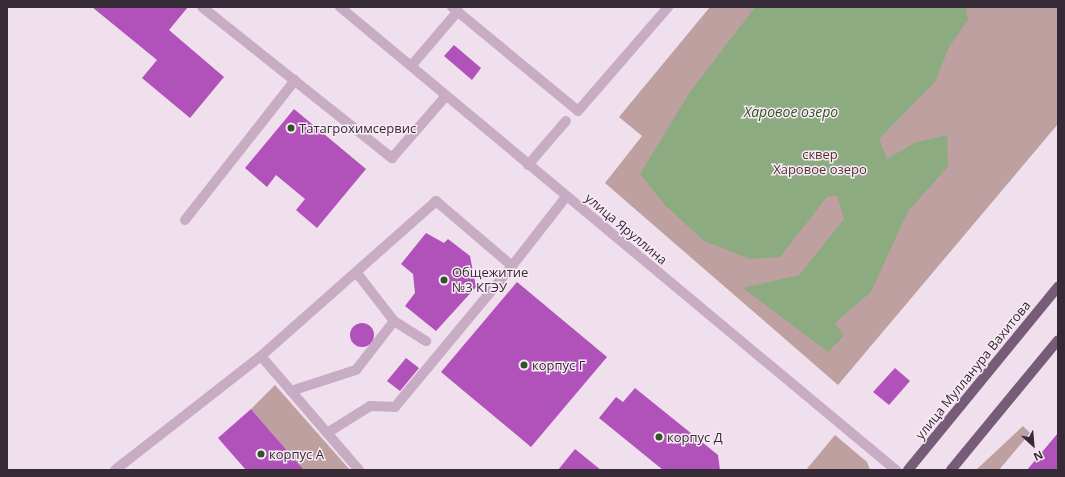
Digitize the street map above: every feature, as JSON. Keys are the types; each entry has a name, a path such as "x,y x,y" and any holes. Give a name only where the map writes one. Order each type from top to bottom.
{"main road":[{"name":"улица Мулланура Вахитова","path":"908,470 1058,287"},
{"path":"951,470 1058,340"}],"street":[{"path":"202,7 392,158 445,97"},
{"name":"улица Яруллина","path":"340,7 412,65 445,97 896,470"},
{"path":"412,65 455,9 578,111 668,7"},
{"path":"185,220 295,80"},
{"path":"528,166 566,121"},
{"path":"327,433 370,406 395,407 512,266 566,197"},
{"path":"115,470 260,356 436,200 512,266"},
{"path":"356,272 394,321 426,341"},
{"path":"291,391 356,370 394,321"},
{"path":"260,356 359,470"}],"green space":[{"name":"сквер Харовое озеро","path":"710,7 1058,7 1058,124 838,385 605,183 642,136 619,117"},
{"path":"275,385 350,470 304,470 251,409"},
{"path":"1023,426 1030,433 999,470 976,470"},
{"path":"835,435 867,462 870,470 806,470"}],"water":[{"name":"Харовое озеро","path":"755,7 966,7 968,20 949,47 935,82 879,139 887,159 914,143 947,135 948,167 908,211 871,292 835,323 844,336 828,352 743,288 799,275 844,219 837,195 827,197 780,257 750,259 704,241 666,206 640,174 690,92"}],"building":[{"path":"92,7 188,7 169,30 224,77 190,118 142,78 157,60"},
{"path":"454,45 481,68 472,80 444,56"},
{"path":"294,109 366,169 317,228 296,210 305,199 276,175 267,187 245,168"},
{"name":"Общежитие №3 КГЭУ","path":"426,233 444,243 448,239 470,256 476,287 436,331 405,306 415,293 413,274 401,264"},
{"name":"корпус Г","path":"517,282 607,357 531,447 441,372"},
{"path":"362,323 371,326 374,335 371,344 362,347 353,344 350,335 353,326"},
{"path":"406,358 419,368 400,391 387,381"},
{"path":"895,368 910,381 889,405 873,392"},
{"name":"корпус Д","path":"635,388 718,455 720,470 663,470 599,418 616,397 623,402"},
{"name":"корпус А","path":"251,409 304,470 246,470 218,438"},
{"path":"1058,433 1058,470 1027,470"},
{"path":"575,449 601,470 558,470"}],"place":[{"name":"Татагрохимсервис","path":"291,128"},
{"name":"Общежитие №3 КГЭУ","path":"444,280"},
{"name":"корпус Г","path":"524,365"},
{"name":"корпус Д","path":"659,437"},
{"name":"корпус А","path":"261,454"}]}
